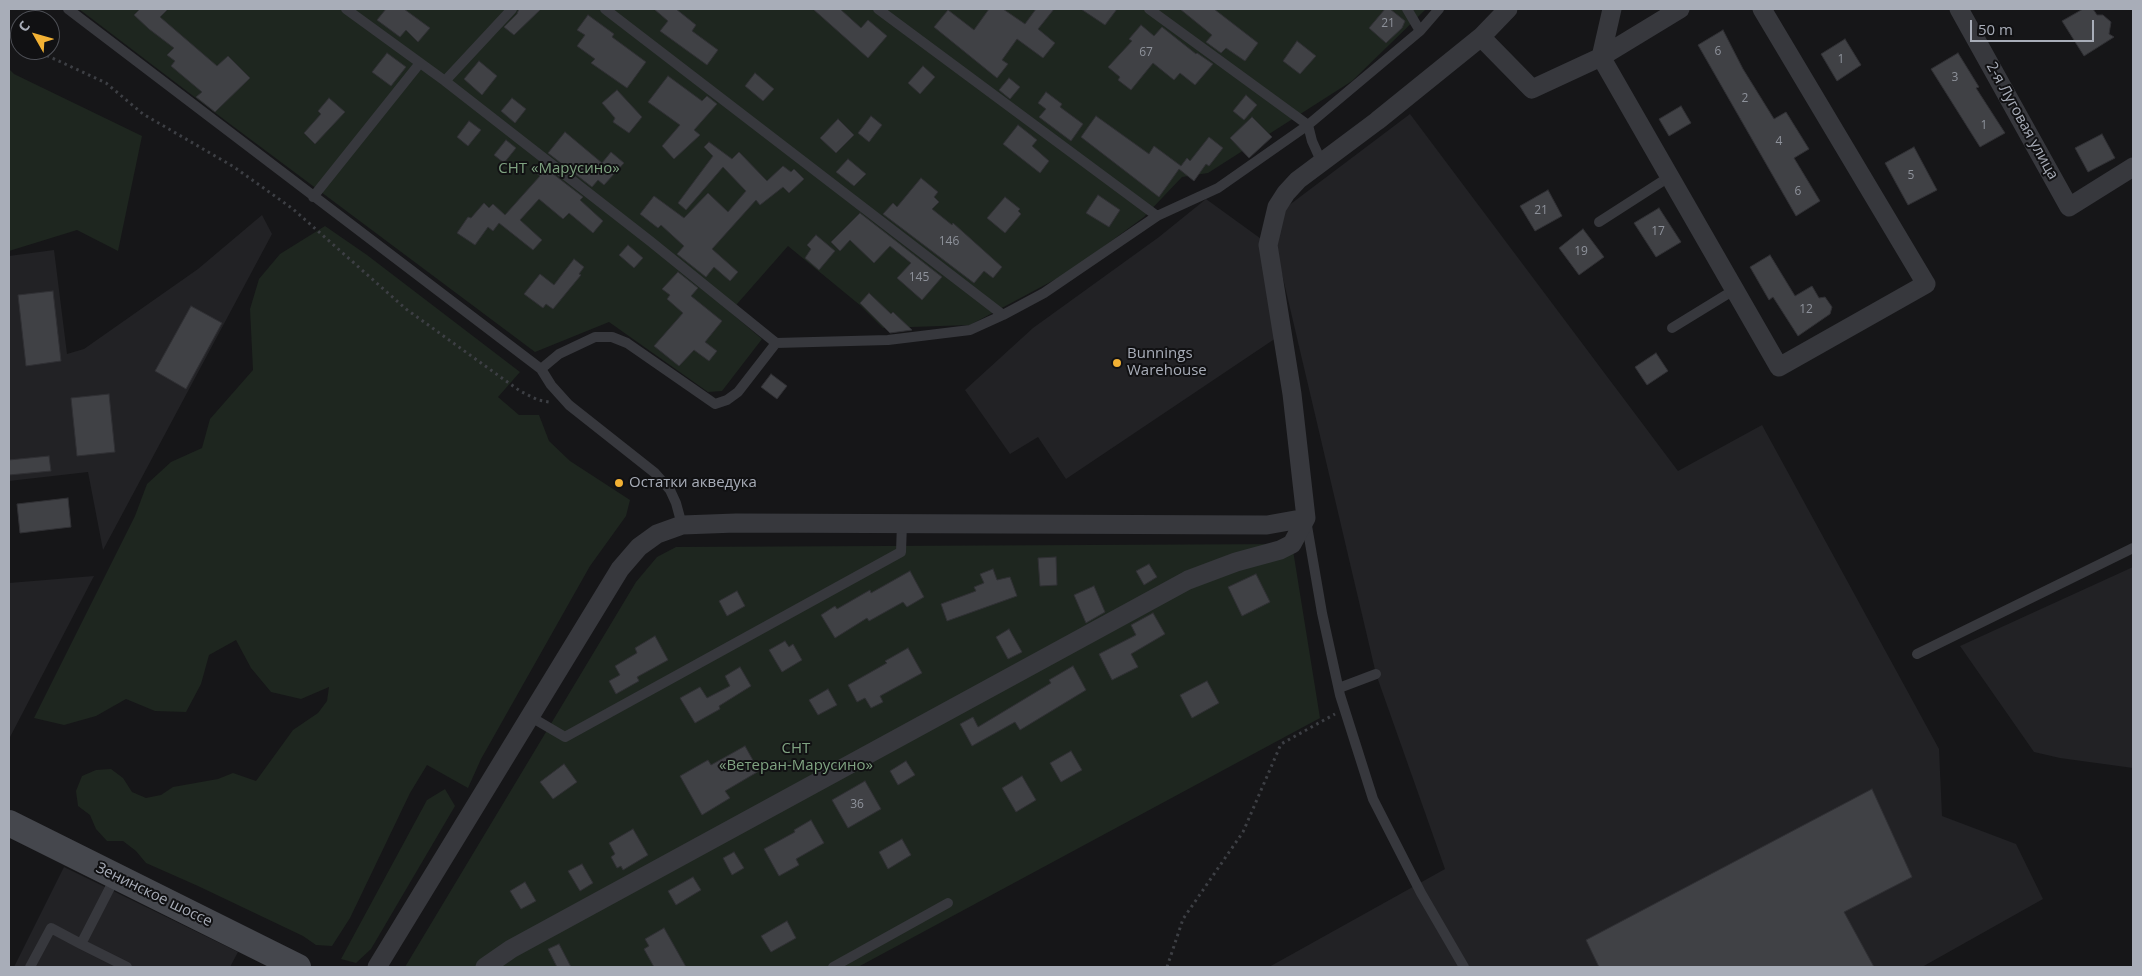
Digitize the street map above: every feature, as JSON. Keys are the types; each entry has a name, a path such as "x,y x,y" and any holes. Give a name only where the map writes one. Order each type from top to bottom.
{"main road":[{"name":"Зенинское шоссе","path":"9,823 298,967"}],"street":[{"path":"485,967 520,944 1188,580 1236,562 1280,550 1292,544 1306,518 1292,394 1268,245 1275,214 1281,200 1298,180 1378,121 1480,37 1508,9"},
{"path":"1612,9 1601,57 1779,367 1926,284 1762,9"},
{"path":"1480,37 1532,88 1601,57 1680,9"},
{"name":"2-я Луговая улица","path":"1959,9 2069,206 2133,167"},
{"path":"377,967 620,570 639,547 657,534 682,525 736,522 1267,525 1306,518"}],"lane":[{"path":"68,9 541,369 551,385 569,405 655,474 670,490 682,525"},
{"path":"346,9 445,81 650,240 776,343 888,340 960,332 970,330 1003,315 1044,293 1157,216 1218,188 1308,125 1420,31 1439,9"},
{"path":"445,81 512,9"},
{"path":"606,9 1003,315"},
{"path":"878,9 1157,216"},
{"path":"1149,9 1308,125 1312,141 1322,163"},
{"path":"1407,9 1420,31"},
{"path":"313,196 420,63"},
{"path":"1599,222 1669,177"},
{"path":"1672,328 1734,290"},
{"path":"541,369 559,354 595,337 612,336 627,342 715,404 727,400 738,392 776,343"},
{"path":"1306,518 1322,613 1339,688 1373,800 1421,893 1464,967"},
{"path":"531,717 565,736 901,552 902,523"},
{"path":"1917,654 2133,548"},
{"path":"1339,688 1376,674"},
{"path":"81,944 116,876"},
{"path":"833,967 948,903"},
{"path":"30,967 50,928 126,967"}],"path":[{"path":"57,60 106,83 143,114 234,167 294,209 406,309 520,391 538,400 569,405"},
{"path":"1167,967 1183,919 1243,832 1281,744 1344,708"}],"shaded area":[{"path":"1410,114 1678,471 1762,425 1939,749 1942,816 2016,844 2043,899 1922,967 1269,967 1445,869 1376,674 1274,240 1284,209"},
{"name":"Bunnings Warehouse","path":"1206,199 1264,241 1279,336 1066,479 1038,437 1010,454 965,390 1033,328 1159,237"},
{"path":"262,215 272,234 103,550 88,472 9,481 9,256 54,250 67,354 84,349 198,269"},
{"path":"2133,567 2133,768 2060,758 2034,752 1960,646"},
{"path":"94,576 9,739 9,583"},
{"path":"64,867 238,952 230,967 14,967"}],"green space":[{"name":"СНТ «Марусино»","path":"79,9 1426,9 1352,81 1208,173 1182,177 1144,217 1069,272 970,325 883,328 861,306 788,246 730,312 762,339 722,391 708,392 609,322 535,352"},
{"path":"9,69 14,74 142,136 118,251 77,230 9,251"},
{"path":"325,226 367,255 520,372 498,397 519,415 539,415 549,441 570,461 630,500 626,516 590,566 481,759 468,788 427,765 410,793 350,918 332,946 316,945 303,936 146,863 136,851 123,841 107,841 96,829 90,815 78,806 76,791 82,776 96,770 111,769 123,778 132,792 146,798 161,795 173,787 218,779 233,773 256,781 293,730 318,713 327,701 329,687 301,699 271,692 251,668 236,640 209,655 201,684 186,712 155,711 126,699 96,716 64,725 34,718 135,516 147,484 171,462 202,448 210,419 253,370 250,309 259,279 280,254"},
{"name":"СНТ «Ветеран-Марусино»","path":"1292,544 1320,718 858,967 405,967 636,582 657,557 676,547"},
{"path":"445,789 455,806 371,949 356,963 341,959 427,800"}],"building":[{"path":"140,9 168,9 160,17 217,66 228,56 250,78 215,112 196,97 202,92 171,66 175,61 167,55 174,48 134,15"},
{"path":"386,9 404,9 430,28 418,42 406,30 400,37 377,20"},
{"path":"519,9 541,9 514,35 504,27 517,14"},
{"path":"654,9 676,9 696,25 692,31 718,50 707,65 660,31 668,21"},
{"path":"813,9 840,9 861,28 868,20 887,36 868,58"},
{"path":"989,9 1003,9 1025,24 1036,9 1054,9 1038,29 1055,43 1043,58 1017,39 1002,60 1008,64 997,78 934,27 948,10 974,30"},
{"path":"1081,9 1117,9 1105,25"},
{"path":"1180,9 1214,9 1258,43 1245,61 1226,48 1221,53 1206,42 1212,35"},
{"path":"1385,9 1390,9 1405,21 1402,28 1386,43 1369,28"},
{"path":"2083,9 2093,9 2097,15 2103,15 2111,22 2109,34 2114,37 2084,56 2062,21"},
{"path":"588,15 614,34 612,37 646,62 627,88 591,63 595,59 577,46 585,35 577,30"},
{"path":"1141,25 1154,36 1162,27 1196,54 1213,64 1195,85 1180,73 1174,80 1153,63 1131,90 1118,80 1120,77 1108,67 1132,41 1129,39"},
{"path":"1723,30 1743,69 1774,119 1786,112 1809,149 1794,158 1820,201 1796,216 1698,45"},
{"path":"1845,39 1861,65 1837,81 1821,54"},
{"path":"1297,41 1316,56 1300,74 1283,61"},
{"path":"387,53 406,67 391,86 372,72"},
{"path":"1958,53 1979,87 1976,88 2005,133 1980,147 1931,69"},
{"path":"479,61 497,76 482,95 464,79"},
{"path":"923,66 935,77 920,94 908,83"},
{"path":"755,73 774,89 763,101 745,86"},
{"path":"668,76 702,101 707,96 717,104 694,130 700,135 674,159 662,146 680,125 648,102"},
{"path":"1009,78 1020,87 1010,99 999,90"},
{"path":"617,90 642,117 629,133 613,122 615,118 602,103"},
{"path":"1046,92 1062,104 1060,107 1083,124 1071,141 1039,117 1046,109 1038,103"},
{"path":"1246,95 1257,105 1244,120 1233,111"},
{"path":"329,98 345,112 315,144 304,133 321,114 318,111"},
{"path":"512,98 526,109 515,123 501,111"},
{"path":"1681,106 1691,123 1669,136 1659,119"},
{"path":"871,116 882,125 869,142 858,133"},
{"path":"1096,116 1149,154 1154,146 1181,166 1187,158 1190,161 1209,137 1223,148 1209,166 1206,164 1194,181 1179,169 1159,197 1081,137"},
{"path":"1252,117 1272,137 1249,158 1230,138"},
{"path":"838,119 854,135 836,153 820,138"},
{"path":"469,121 481,130 468,146 457,137"},
{"path":"1018,125 1037,140 1032,146 1049,161 1040,173 1003,144"},
{"path":"565,132 602,163 611,152 624,163 604,185 598,180 592,187 548,153"},
{"path":"2102,134 2115,158 2088,172 2075,148"},
{"path":"506,140 516,148 504,163 494,155"},
{"path":"709,142 732,159 739,152 767,181 783,166 791,172 794,169 804,179 789,193 783,187 760,205 756,200 712,249 738,272 730,281 714,267 706,277 677,254 684,246 661,225 658,228 640,214 654,196 684,218 708,193 728,212 746,191 723,167 686,210 678,203 713,156 704,147"},
{"path":"1914,147 1937,190 1908,205 1885,163"},
{"path":"848,159 866,174 854,186 836,172"},
{"path":"539,163 583,197 580,200 603,221 593,233 569,213 563,219 539,199 520,220 542,240 533,250 499,223 493,231 488,227 475,245 457,233 468,217 471,218 484,203 489,208 493,204 505,215 540,176 533,170"},
{"path":"921,178 938,192 934,197 939,202 932,209 952,225 953,223 1002,267 993,278 984,271 974,283 883,214 893,203 897,207"},
{"path":"1548,190 1562,216 1535,231 1520,206"},
{"path":"1098,195 1120,210 1109,227 1086,213"},
{"path":"1005,197 1020,209 1018,211 1021,214 1005,233 987,218"},
{"path":"1659,208 1681,242 1656,257 1634,223"},
{"path":"860,213 942,277 922,300 897,278 911,263 890,246 874,263 850,240 840,251 831,242"},
{"path":"1583,229 1604,257 1579,275 1559,248"},
{"path":"816,235 835,251 819,270 805,258 811,249 807,245"},
{"path":"628,245 643,258 634,268 619,255"},
{"path":"1770,255 1795,296 1812,286 1819,298 1825,297 1832,307 1830,314 1798,336 1773,297 1769,300 1750,267"},
{"path":"574,259 584,267 579,274 581,275 553,309 546,304 543,308 524,294 540,274 554,285"},
{"path":"678,272 698,288 691,296 722,321 705,342 717,351 709,361 694,350 679,366 654,346 683,313 667,299 670,295 662,289"},
{"path":"53,291 61,361 26,366 18,295"},
{"path":"869,293 891,314 893,312 912,330 890,333 860,303"},
{"path":"191,306 222,323 186,389 155,371"},
{"path":"1656,353 1668,371 1647,385 1635,367"},
{"path":"771,374 787,386 777,399 761,387"},
{"path":"109,394 115,452 77,456 71,398"},
{"path":"49,456 51,471 9,475 9,460"},
{"path":"68,498 71,527 20,533 17,504"},
{"path":"1056,557 1057,585 1040,586 1038,558"},
{"path":"1149,564 1157,577 1144,585 1136,571"},
{"path":"993,569 997,580 1010,577 1017,596 947,621 941,604 976,591 974,587 984,583 980,574"},
{"path":"910,571 924,597 907,607 903,602 869,621 867,618 835,638 821,615 835,606 837,609 870,590 871,593"},
{"path":"1256,574 1270,602 1242,616 1228,587"},
{"path":"1094,586 1105,612 1086,623 1074,595"},
{"path":"737,591 745,606 727,616 719,601"},
{"path":"1153,613 1165,634 1131,654 1138,667 1112,680 1099,654 1136,635 1131,625"},
{"path":"1009,629 1022,652 1008,659 996,637"},
{"path":"655,636 668,660 637,677 639,681 616,694 609,681 620,675 615,666 637,653 635,648"},
{"path":"785,641 789,647 793,644 802,660 782,672 769,650"},
{"path":"908,648 922,673 880,696 883,702 871,708 865,698 857,702 848,685 887,663 885,661"},
{"path":"1073,666 1086,690 1020,730 1015,722 972,746 960,724 973,717 978,727 1051,683 1049,680"},
{"path":"740,667 751,686 719,706 720,709 695,723 680,698 700,687 707,698 730,686 725,676"},
{"path":"1207,681 1219,703 1192,718 1180,695"},
{"path":"828,689 837,705 818,715 809,700"},
{"path":"745,746 759,771 725,791 730,798 702,815 680,776 708,760 711,765"},
{"path":"1071,751 1082,770 1061,782 1050,763"},
{"path":"906,761 915,775 898,785 890,771"},
{"path":"564,764 577,782 553,799 540,782"},
{"path":"1022,776 1036,800 1016,812 1002,788"},
{"path":"865,781 881,809 848,828 832,800"},
{"path":"1872,789 1912,877 1844,912 1874,967 1599,967 1586,940"},
{"path":"811,820 824,843 796,859 799,865 779,876 764,849 795,832 794,830"},
{"path":"633,829 648,855 623,870 621,866 617,868 611,857 615,854 609,843"},
{"path":"902,839 911,855 888,869 879,852"},
{"path":"734,852 744,868 732,875 723,858"},
{"path":"582,864 593,883 580,891 568,871"},
{"path":"693,877 701,890 676,905 668,891"},
{"path":"525,882 536,901 521,909 510,891"},
{"path":"787,921 796,938 771,952 761,936"},
{"path":"664,928 686,967 654,967 644,949 649,946 645,939"},
{"path":"559,944 571,967 557,967 548,949"}],"place":[{"name":"Bunnings Warehouse","path":"1117,363"},
{"name":"Остатки акведука","path":"619,483"}]}
